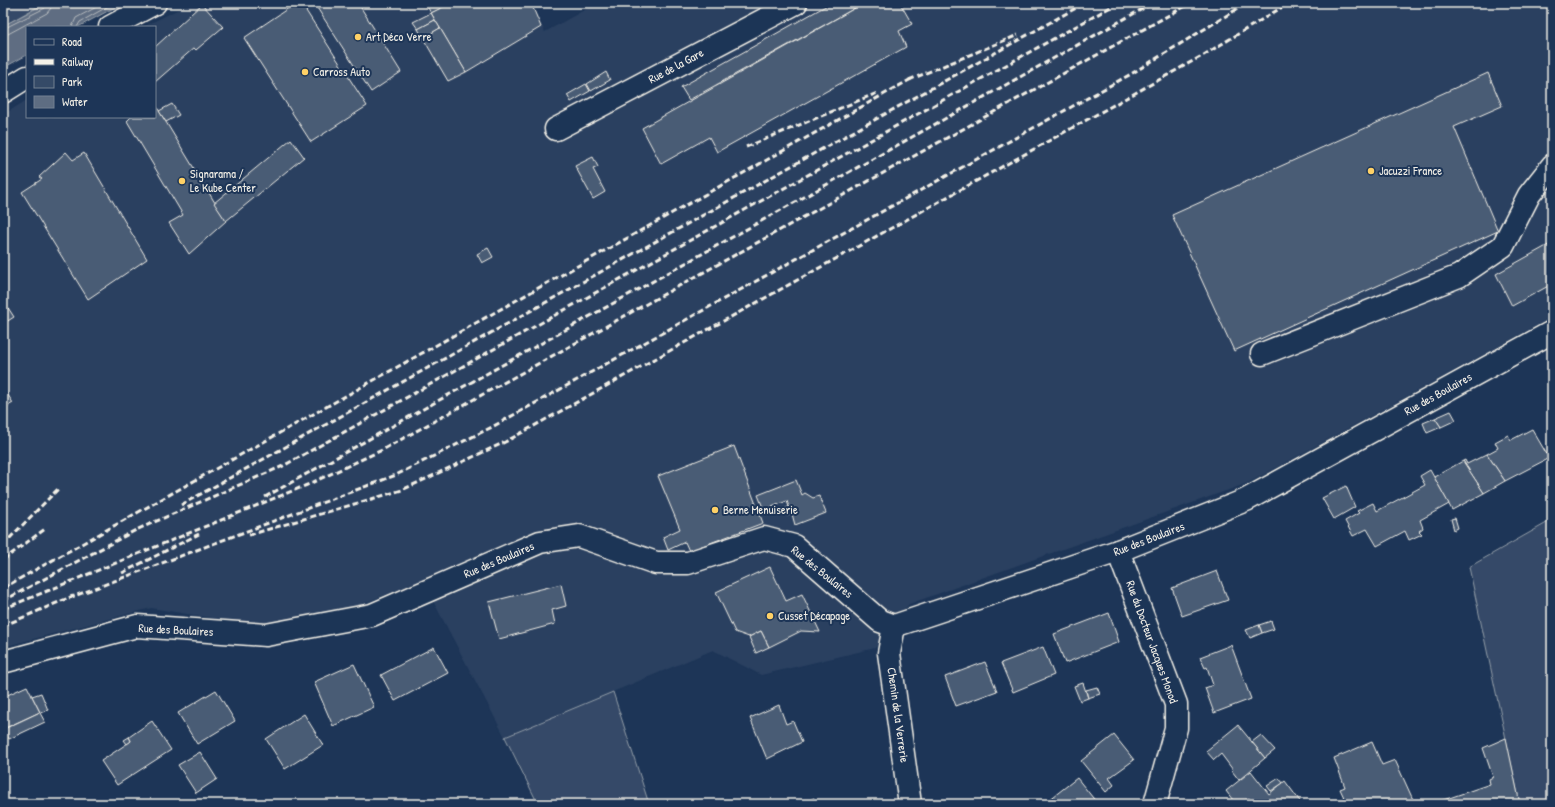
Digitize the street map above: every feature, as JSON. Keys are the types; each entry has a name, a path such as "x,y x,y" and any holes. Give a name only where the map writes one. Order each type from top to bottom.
{"street":[{"path":"112,26 155,3"},
{"name":"Rue de la Gare","path":"556,129 796,3"},
{"path":"3,92 26,78"},
{"path":"1262,354 1459,276 1503,246 1529,195 1552,166"},
{"name":"Rue des Boulaires","path":"3,662 137,626 266,635 372,615 540,542 579,536 656,563 688,563 764,538 794,546 880,621 894,626 1118,551 1246,500 1552,332"},
{"name":"Rue du Docteur Jacques Monod","path":"1118,551 1176,704 1176,728 1155,804"},
{"name":"Chemin de la Verrerie","path":"894,626 889,653 910,804"}],"shaded area":[{"path":"191,3 531,3 545,32 597,3 1552,3 1552,317 1248,483 909,604 875,648 761,675 713,650 505,737 422,580 345,611 265,627 151,608 3,647 3,115 26,101 26,118 156,118 156,26 145,26"}],"green space":[{"path":"3,3 44,3 3,26"},
{"path":"1552,520 1552,804 1520,804 1469,567"},
{"path":"613,692 649,804 538,804 505,737"}],"water":[{"path":"46,3 123,3 80,26 26,26 26,56 3,68 3,26"}],"building":[{"name":"Carross Auto","path":"296,3 301,3 367,106 311,142 244,38"},
{"name":"Art Déco Verre","path":"314,3 358,3 401,72 371,92"},
{"path":"425,3 449,3 450,4 431,13"},
{"path":"451,3 531,3 541,27 466,72 431,13"},
{"path":"831,3 864,3 689,100 681,87"},
{"path":"864,3 900,3 912,24 899,31 906,47 717,152 709,137 661,164 642,128"},
{"path":"202,4 223,27 196,50 194,48 156,81 156,46"},
{"path":"431,13 435,20 418,29 413,22"},
{"path":"435,20 440,28 423,38 418,29"},
{"path":"440,28 466,72 448,81 423,38"},
{"path":"606,72 610,80 591,91 587,84"},
{"name":"Jacuzzi France","path":"1488,73 1502,106 1454,127 1498,231 1234,351 1172,215"},
{"path":"586,84 590,91 571,102 567,95"},
{"path":"172,104 179,115 166,122 159,111"},
{"name":"Signarama / Le Kube Center","path":"156,106 226,221 189,254 169,223 183,215 127,121 130,118 156,118"},
{"path":"291,139 304,157 226,221 214,203"},
{"path":"66,152 73,160 84,153 147,259 88,299 22,192 42,179 39,177"},
{"path":"593,157 598,167 593,169 605,192 593,199 575,166"},
{"path":"1552,243 1552,284 1512,306 1496,274"},
{"path":"488,248 493,257 482,263 477,254"},
{"path":"3,300 14,317 3,324"},
{"path":"3,387 13,403 3,409"},
{"path":"1451,411 1456,420 1441,427 1435,418"},
{"path":"1435,418 1441,427 1427,433 1423,423"},
{"path":"1532,429 1549,458 1505,481 1487,454 1498,448 1495,442 1508,435 1511,440"},
{"name":"Berne Menuiserie","path":"734,446 763,523 689,551 685,542 668,550 663,537 680,529 658,476"},
{"path":"1487,454 1505,481 1484,493 1463,461 1465,460 1467,464"},
{"path":"1463,461 1484,493 1452,510 1434,477"},
{"path":"1430,470 1449,504 1420,520 1423,528 1419,531 1422,534 1409,540 1405,531 1377,546 1367,529 1353,536 1345,521 1359,513 1357,511 1373,503 1377,511 1425,485 1420,476"},
{"path":"796,480 802,495 805,493 813,498 819,496 826,513 795,525 792,514 787,516 784,509 789,507 787,501 764,510 758,495"},
{"path":"1346,486 1355,507 1334,519 1322,498"},
{"path":"1455,518 1458,528 1454,530 1451,519"},
{"name":"Cusset Décapage","path":"770,567 786,601 802,594 820,632 801,631 769,647 761,631 749,637 735,632 716,592"},
{"path":"1217,571 1228,600 1182,616 1172,588"},
{"path":"561,584 566,606 552,610 555,624 499,639 489,602"},
{"path":"1109,613 1119,642 1065,663 1054,634"},
{"path":"1271,621 1274,629 1262,633 1259,625"},
{"path":"1259,625 1262,633 1250,638 1246,630"},
{"path":"761,631 769,647 756,653 749,637"},
{"path":"1231,645 1251,699 1214,713 1205,688 1213,685 1207,667 1205,668 1200,657"},
{"path":"434,647 448,673 395,701 381,675"},
{"path":"1043,647 1054,675 1013,692 1001,663"},
{"path":"985,662 997,691 956,706 945,677"},
{"path":"354,664 374,707 333,726 314,682"},
{"path":"1083,683 1088,698 1080,701 1074,686"},
{"path":"27,686 40,712 3,729 3,697"},
{"path":"1097,687 1100,694 1088,698 1086,690"},
{"path":"216,690 235,721 197,744 178,713"},
{"path":"41,693 48,710 40,713 45,722 9,739 4,729 40,712 32,696"},
{"path":"779,705 786,724 793,721 802,742 767,759 750,718"},
{"path":"304,714 323,745 285,769 266,739"},
{"path":"152,721 171,750 117,785 101,761 131,741 129,737"},
{"path":"1238,725 1265,758 1239,780 1221,754 1214,760 1206,751"},
{"path":"1114,735 1134,760 1109,778 1114,785 1106,792 1081,761"},
{"path":"1261,735 1275,750 1265,758 1252,742"},
{"path":"129,737 131,741 127,744 124,740"},
{"path":"1506,738 1520,804 1432,804 1490,784 1489,779 1493,777 1483,748"},
{"path":"1372,742 1382,765 1395,760 1415,804 1347,804 1340,789 1345,787 1334,758"},
{"path":"200,752 217,779 196,793 178,765"},
{"path":"1251,771 1269,794 1285,781 1302,804 1254,804 1249,798 1240,804 1236,804 1226,791"},
{"path":"1077,778 1097,803 1044,804"},
{"path":"1279,778 1283,783 1271,791 1267,786"},
{"path":"814,798 816,804 800,804"}],"railway":[{"path":"181,505 1085,3"},
{"path":"3,601 136,530 283,466 1118,3"},
{"path":"265,497 1153,3"},
{"path":"3,609 307,485 382,450 1191,3"},
{"path":"69,598 396,475 492,427 1131,74 1247,3"},
{"path":"249,535 402,490 505,442 1202,56 1289,3"},
{"path":"909,80 1018,35"},
{"path":"3,588 913,78"},
{"path":"746,147 877,93"},
{"path":"3,545 59,488"},
{"path":"3,560 45,529"},
{"path":"122,573 199,534"},
{"path":"3,626 73,596"}],"place":[{"name":"Art Déco Verre","path":"358,37"},
{"name":"Carross Auto","path":"305,72"},
{"name":"Jacuzzi France","path":"1371,171"},
{"name":"Signarama / Le Kube Center","path":"182,181"},
{"name":"Berne Menuiserie","path":"715,510"},
{"name":"Cusset Décapage","path":"770,616"}]}
